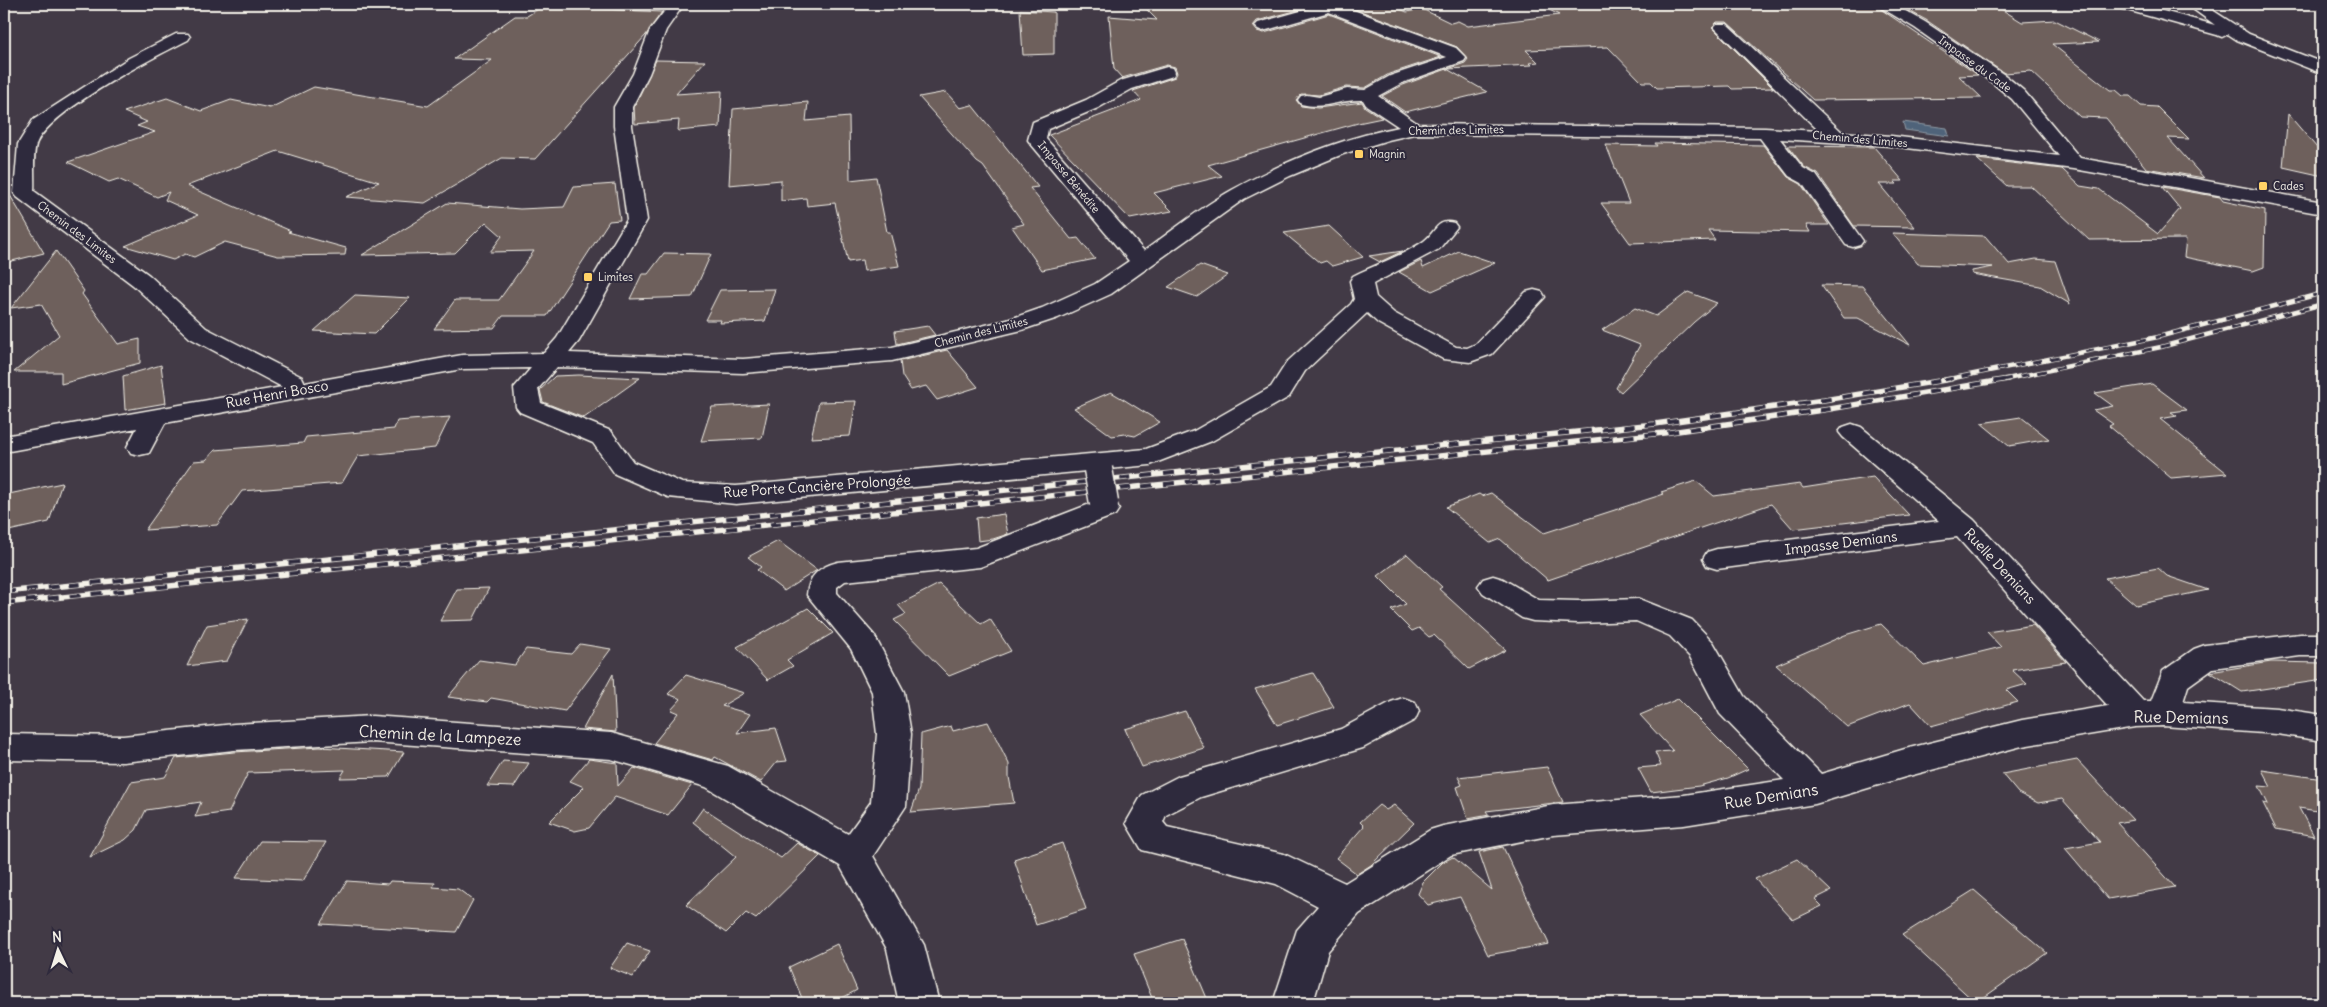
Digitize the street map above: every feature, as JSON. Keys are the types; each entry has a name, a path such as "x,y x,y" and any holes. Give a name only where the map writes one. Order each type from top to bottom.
{"street":[{"path":"552,360 567,341 637,220 623,126 623,107 641,74 658,30 677,4"},
{"name":"Impasse du Cade","path":"1882,4 1920,25 2000,80 2018,95 2074,163"},
{"path":"2120,4 2243,37 2323,69"},
{"path":"2193,4 2243,37"},
{"path":"1263,26 1326,6 1450,51 1458,58 1448,64 1383,84 1372,90 1369,95"},
{"path":"1722,27 1836,137"},
{"name":"Chemin des Limites","path":"182,38 135,61 59,109 39,124 27,144 24,193 142,280 198,333 293,382 295,391"},
{"name":"Impasse Bénédite","path":"1142,262 1037,140 1038,126 1092,104 1126,85 1167,72"},
{"path":"1307,100 1320,102 1347,94 1369,95"},
{"path":"1369,95 1372,101 1414,129"},
{"name":"Chemin des Limites","path":"552,360 743,366 892,354 1014,325 1103,289 1237,195 1336,150 1384,135 1414,129 1765,133 1836,137 1948,147 2074,163 2149,174 2321,207"},
{"path":"1765,133 1796,172 1810,179 1853,241"},
{"path":"1447,227 1432,245 1363,290 1386,318 1451,354 1470,355 1484,349 1534,297"},
{"name":"Rue Porte Cancière Prolongée","path":"552,360 526,388 529,406 602,437 624,468 678,491 736,495 1098,466 1150,457 1203,436 1280,392 1295,367 1361,307 1363,290"},
{"name":"Rue Henri Bosco","path":"4,444 462,362 552,360"},
{"path":"140,447 156,416"},
{"name":"Ruelle Demians","path":"1852,432 1964,527 2149,713"},
{"path":"919,1003 905,945 852,855 888,806 894,734 888,692 863,643 822,595 822,583 838,572 980,557 1105,509 1098,466"},
{"name":"Impasse Demians","path":"1717,559 1964,527"},
{"path":"1493,586 1533,610 1578,612 1639,610 1681,628 1702,650 1732,706 1815,790"},
{"path":"2149,713 2174,680 2205,657 2300,645 2323,645"},
{"path":"1346,902 1284,870 1155,839 1144,823 1154,805 1191,786 1351,739 1403,711"},
{"name":"Rue Demians","path":"1293,1003 1311,942 1346,902 1442,841 1553,820 1684,810 1815,790 1906,763 2022,733 2149,713 2277,721 2323,728"},
{"name":"Chemin de la Lampeze","path":"4,747 123,749 234,737 372,730 611,746 716,776 852,855"}],"water":[{"path":"1903,122 1947,128 1949,136 1905,130"}],"building":[{"path":"1141,4 1284,4 1306,8 1257,21 1253,26 1257,31 1264,33 1329,14 1441,57 1389,74 1365,88 1346,87 1319,95 1301,94 1296,100 1301,106 1318,108 1362,102 1365,107 1382,118 1208,165 1222,176 1154,193 1172,211 1130,219 1049,135 1141,100 1133,91 1175,77 1177,73 1175,67 1167,65 1122,78 1114,69 1109,16 1157,20"},
{"path":"1354,4 1388,4 1407,12 1422,9 1451,23 1458,21 1468,26 1559,15 1538,4 1873,4 1978,75 1959,76 1982,98 1813,100 1727,22 1717,22 1712,27 1773,88 1732,89 1729,86 1657,88 1651,82 1642,82 1608,47 1526,50 1538,62 1530,63 1532,65 1448,69 1465,63 1468,59 1457,47 1347,6"},
{"path":"1896,4 1993,4 2022,22 2055,20 2099,42 2052,44 2110,90 2116,90 2123,96 2130,96 2141,106 2157,107 2189,139 2168,138 2204,178 2146,168 2106,118 2080,117 2031,71 2004,73 1926,20"},
{"path":"543,6 662,12 646,35 535,159 502,158 425,203 346,197 379,182 278,151 187,186 291,231 288,232 346,248 345,255 278,256 225,242 194,257 185,254 173,260 125,246 198,215 165,200 169,192 157,197 118,179 109,182 68,162 155,132 137,126 147,122 124,112 167,98 201,111 231,100 270,108 314,87 428,106 492,60 454,59 515,16 527,16"},
{"path":"1020,10 1054,12 1054,54 1023,55"},
{"path":"656,60 705,61 676,94 722,91 720,127 678,131 679,120 635,124 634,107"},
{"path":"1447,69 1487,92 1405,112 1382,96 1403,85"},
{"path":"946,92 960,108 972,105 1038,187 1030,188 1071,239 1078,238 1095,259 1042,270 1012,227 1024,224 983,166 977,162 919,97"},
{"path":"808,102 806,121 849,117 850,180 876,177 887,232 890,232 899,266 864,271 862,260 848,262 835,203 807,206 806,198 781,201 781,180 729,185 733,109"},
{"path":"2288,114 2323,155 2323,176 2283,167"},
{"path":"1655,143 1763,145 1788,177 1801,184 1829,225 1806,225 1810,232 1708,230 1715,240 1630,243 1601,203 1629,203 1606,145 1657,146"},
{"path":"1788,146 1874,147 1903,181 1894,181 1897,184 1879,184 1915,227 1854,226 1818,174 1804,167"},
{"path":"1977,159 2062,169 2080,186 2099,189 2158,234 2180,209 2162,187 2220,197 2223,201 2265,210 2264,267 2253,271 2184,257 2186,239 2089,240 2031,186 2007,186"},
{"path":"615,184 620,220 609,221 547,316 503,316 494,328 434,329 455,300 499,300 534,251 490,252 502,236 486,222 455,253 362,255 447,203 520,209 564,207 574,187"},
{"path":"4,185 44,253 4,263"},
{"path":"1329,226 1363,257 1332,266 1326,261 1320,263 1284,233"},
{"path":"1892,233 1985,236 2009,264 2036,259 2055,261 2070,304 2040,286 1972,274 1972,271 1993,267 1918,264"},
{"path":"56,251 84,291 82,294 118,344 140,339 140,363 61,384 61,372 14,372 59,335 41,304 11,308"},
{"path":"1403,251 1380,262 1369,256"},
{"path":"1459,251 1495,263 1432,291 1399,272 1421,261 1423,268"},
{"path":"664,253 711,254 692,297 630,299 642,274 648,274"},
{"path":"1200,265 1228,275 1197,297 1168,287"},
{"path":"1821,285 1862,286 1910,345 1858,318 1844,318"},
{"path":"775,289 765,321 720,323 721,320 705,320 720,290"},
{"path":"1688,292 1717,303 1694,322 1621,392 1616,388 1640,345 1602,330 1635,308 1656,316"},
{"path":"355,295 410,298 374,334 314,331"},
{"path":"928,326 935,335 897,344 895,331"},
{"path":"947,350 978,387 937,400 926,386 911,390 902,376 900,361"},
{"path":"161,365 166,403 125,410 123,376"},
{"path":"579,375 640,378 584,418 543,402 540,390 555,376"},
{"path":"2152,384 2187,410 2171,412 2177,416 2160,419 2227,473 2171,478 2109,426 2113,424 2093,410 2113,406 2095,393"},
{"path":"1111,392 1160,422 1135,436 1125,434 1112,436 1074,408"},
{"path":"856,401 850,436 811,438 819,402"},
{"path":"769,404 762,438 701,441 712,407"},
{"path":"450,417 435,448 358,456 342,483 242,491 217,525 145,530 194,461 206,460 215,450 303,443 306,437 394,429 397,421"},
{"path":"2021,417 2049,439 2009,446 1981,423"},
{"path":"1873,477 1909,515 1793,529 1771,504 1548,580 1500,539 1490,543 1446,507 1479,494 1482,496 1491,493 1544,533 1664,494 1661,492 1696,481 1714,496 1800,484 1803,488"},
{"path":"62,483 49,522 4,532 4,495"},
{"path":"1004,514 1008,534 978,541 976,518"},
{"path":"778,541 817,570 784,591 757,570 761,567 748,557"},
{"path":"1407,554 1442,587 1439,589 1506,650 1469,669 1434,635 1429,637 1419,628 1412,631 1391,610 1406,604 1378,576"},
{"path":"2158,568 2167,576 2208,590 2136,605 2105,578"},
{"path":"939,584 981,624 990,619 1011,651 949,676 894,620 906,614 898,605"},
{"path":"489,588 473,620 440,621 457,589"},
{"path":"808,608 833,633 787,660 793,666 768,680 737,647"},
{"path":"248,619 227,661 187,666 207,625"},
{"path":"1881,624 1924,666 2001,647 1987,632 2033,625 2066,662 2012,670 2027,684 2006,690 2018,702 1931,726 1910,703 1847,727 1776,665 1845,635"},
{"path":"580,644 611,649 565,711 491,698 487,702 448,697 479,660 515,665 526,649 571,654"},
{"path":"2271,662 2323,663 2323,680 2242,692 2210,672"},
{"path":"1313,673 1334,707 1277,725 1255,689"},
{"path":"613,674 616,732 583,729"},
{"path":"686,675 744,693 722,706 750,714 737,733 776,728 787,761 777,762 761,782 715,757 713,760 654,743 678,713 671,710 681,699 668,694"},
{"path":"1678,699 1748,769 1728,778 1699,786 1651,792 1638,768 1661,766 1655,752 1673,751 1640,715"},
{"path":"1185,711 1204,748 1142,767 1125,729"},
{"path":"988,722 1009,764 1009,777 1014,803 911,812 919,789 921,734 951,726 953,731"},
{"path":"320,747 404,752 389,777 340,778 345,770 248,773 229,812 195,817 201,802 146,810 136,830 125,840 90,857 131,782 165,777 176,758 234,752"},
{"path":"589,759 617,763 618,786 634,768 692,785 668,815 615,797 589,828 575,831 549,822 584,787 570,781"},
{"path":"2077,760 2133,820 2117,823 2175,887 2108,899 2065,848 2100,842 2062,799 2038,803 2018,793 2002,774"},
{"path":"503,761 529,763 514,787 487,786"},
{"path":"1547,767 1563,802 1486,811 1489,815 1468,819 1457,787 1462,785 1458,777"},
{"path":"2262,770 2323,779 2323,812 2299,808 2314,836 2276,829 2263,803 2268,804 2259,786 2271,787"},
{"path":"1379,805 1386,810 1394,805 1414,823 1371,865 1357,874 1336,858 1364,826 1360,822"},
{"path":"703,808 781,858 797,843 820,856 756,919 746,913 726,933 686,905 736,857 693,822"},
{"path":"260,841 326,842 303,881 236,878"},
{"path":"1062,843 1086,909 1036,925 1014,859"},
{"path":"1503,847 1549,944 1488,955 1460,897 1428,905 1418,894 1423,882 1443,862 1453,857 1492,890 1479,852"},
{"path":"1797,859 1831,891 1815,899 1822,906 1793,920 1755,879"},
{"path":"347,881 388,884 390,881 435,883 433,887 458,889 473,900 456,932 321,924"},
{"path":"1974,890 2047,953 1976,1003 1902,935"},
{"path":"1182,939 1209,1003 1154,1003 1134,954"},
{"path":"627,943 650,951 633,977 610,968"},
{"path":"837,944 857,990 833,1003 804,1003 789,967"}],"railway":[{"path":"1944,380 2158,337 2323,293"},
{"path":"2002,380 2161,347 2323,304"},
{"path":"4,592 1655,424 1824,400 1951,379"},
{"path":"4,603 1664,433 1830,409 2008,379"}],"place":[{"name":"Magnin","path":"1359,154"},
{"name":"Cades","path":"2263,186"},
{"name":"Limites","path":"588,277"}]}
